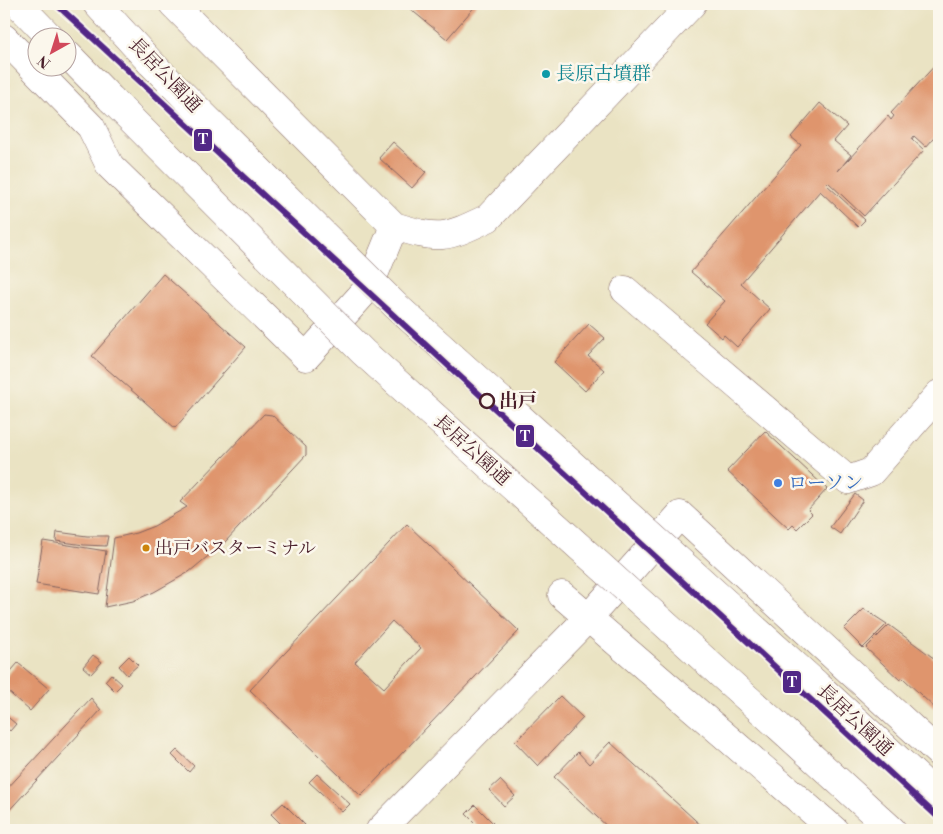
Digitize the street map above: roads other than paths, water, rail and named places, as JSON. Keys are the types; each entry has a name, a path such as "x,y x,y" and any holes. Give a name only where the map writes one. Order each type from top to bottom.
{"street":[{"path":"18,4 41,28"},
{"name":"長居公園通","path":"97,4 151,63 396,306 939,797"},
{"path":"173,4 394,226 426,236 440,237 457,233 488,218 692,4"},
{"path":"4,38 91,127 110,166 306,357 369,287 394,226"},
{"name":"長居公園通","path":"78,65 363,352 892,830"},
{"path":"625,290 848,480 871,472 939,394"},
{"path":"385,829 588,618 680,515 939,753"},
{"path":"562,595 834,830"}],"place":[{"name":"長原古墳群","path":"546,74"},
{"name":"出戸","path":"487,401"},
{"name":"ローソン","path":"778,483"},
{"name":"出戸バスターミナル","path":"146,548"}]}
